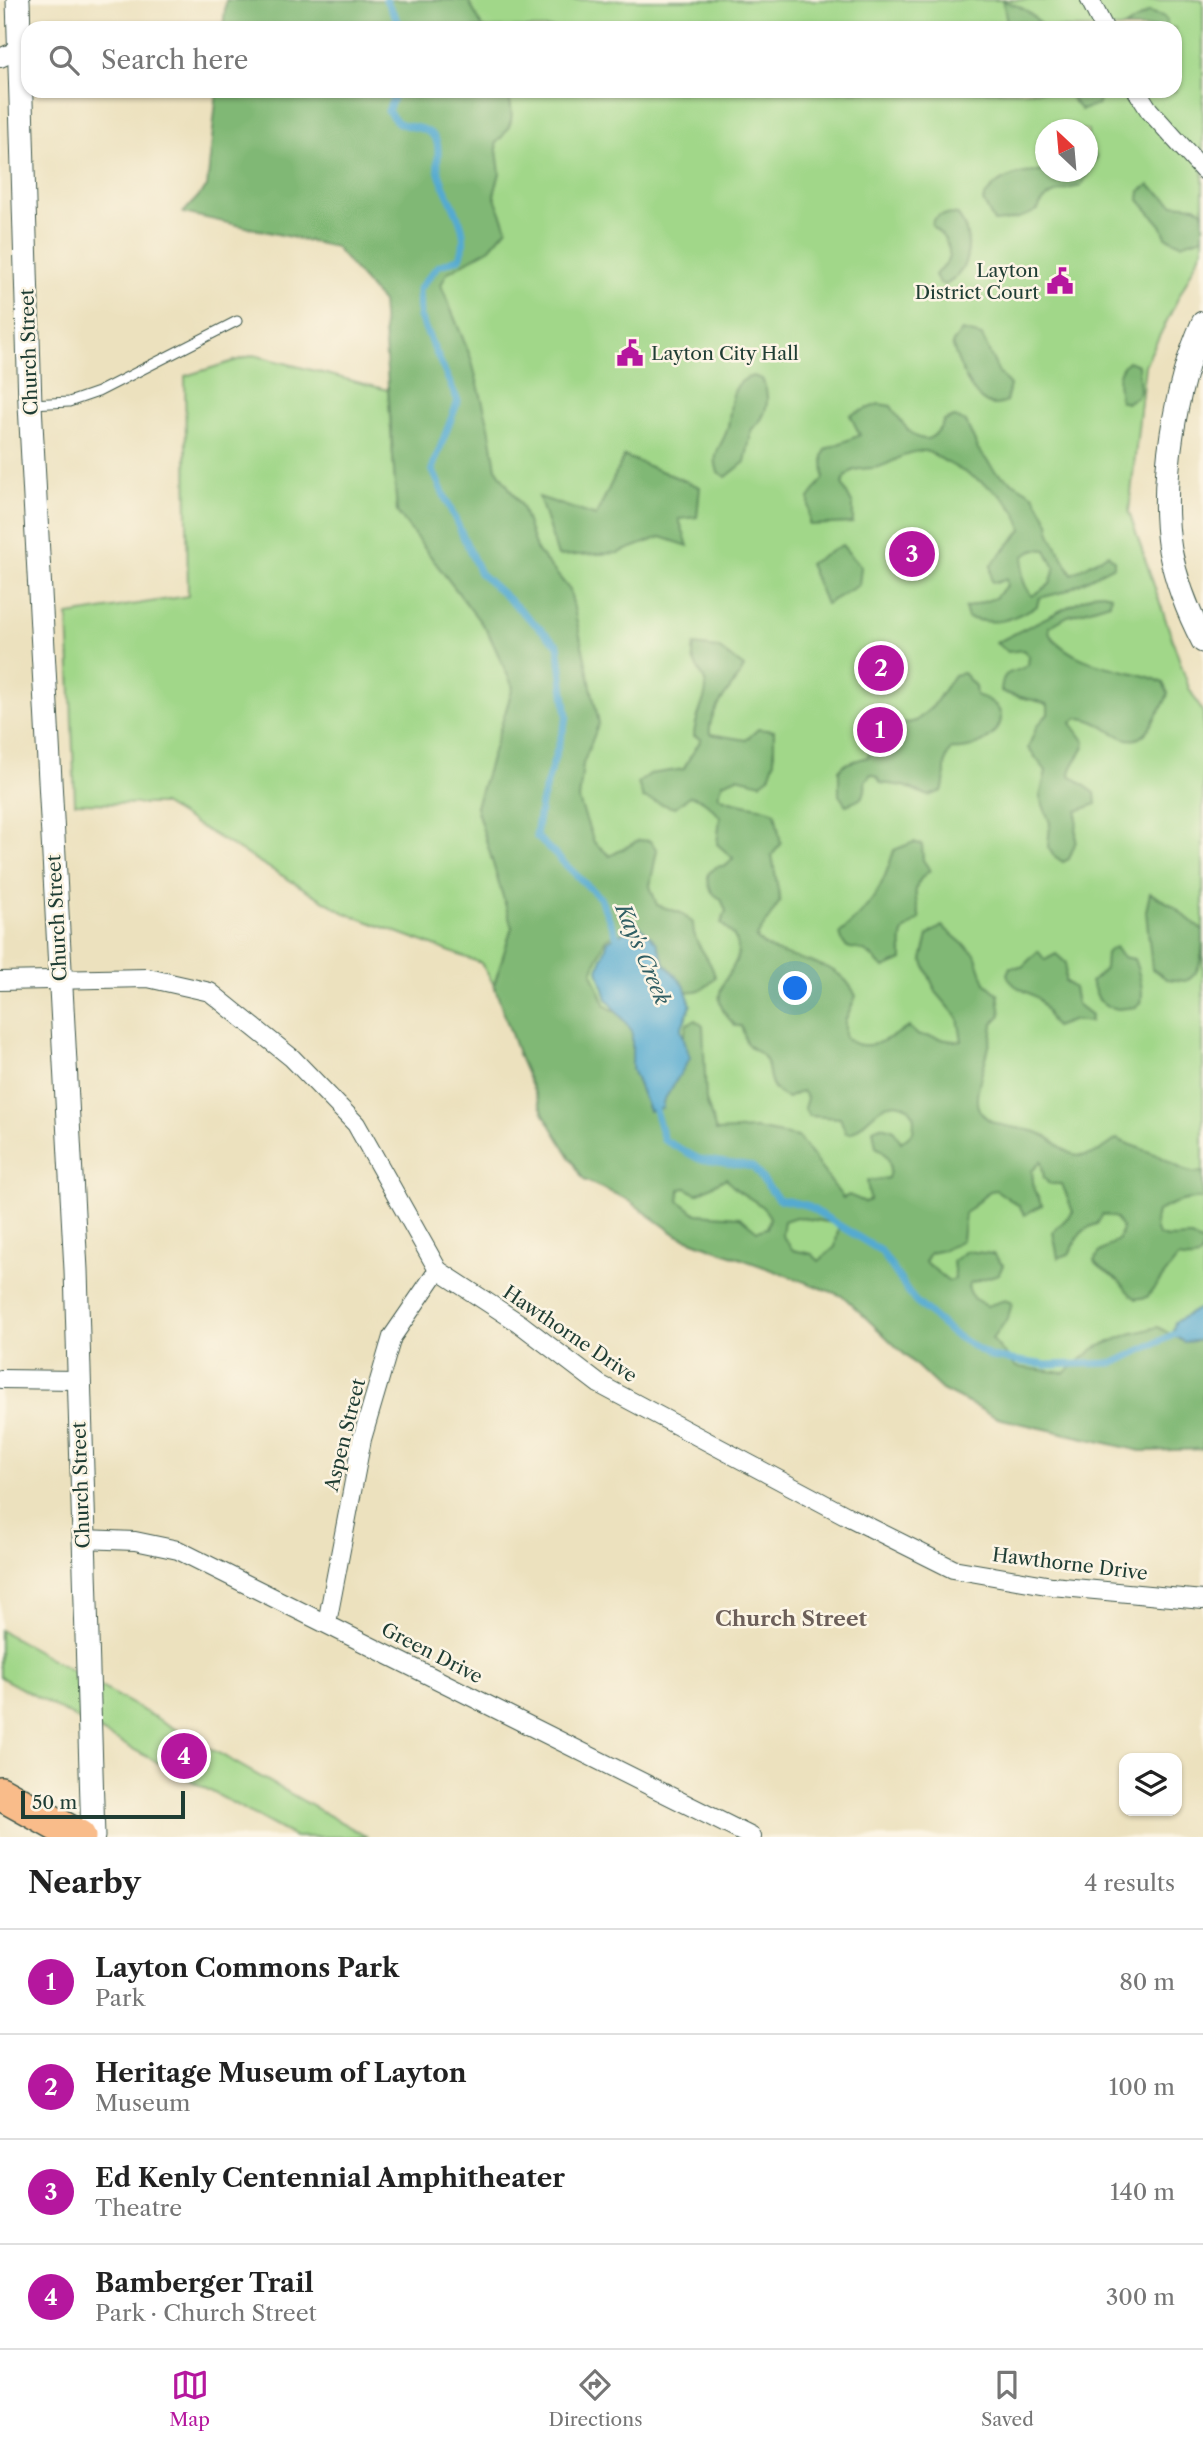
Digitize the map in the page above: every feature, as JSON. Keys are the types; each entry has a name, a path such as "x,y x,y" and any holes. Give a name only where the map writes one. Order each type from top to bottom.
{"highway":[{"path":"0,1793 79,1837"}],"street":[{"name":"Church Street","path":"18,0 9,54 76,1270 77,1380 93,1837"},
{"path":"1090,0 1100,21"},
{"path":"1142,98 1157,121 1203,170"},
{"path":"1201,327 1179,402 1168,474 1170,551 1191,617 1203,641"},
{"name":"Hawthorne Drive","path":"0,981 148,978 210,992 292,1058 356,1124 438,1270 519,1323 599,1384 849,1517 953,1569 1052,1586 1203,1600"},
{"name":"Aspen Street","path":"327,1623 362,1438 392,1337 438,1270"},
{"path":"0,1379 77,1380"},
{"name":"Green Drive","path":"83,1539 135,1541 178,1550 752,1837"}],"lane":[{"path":"30,404 69,402 97,392 237,321"}],"green space":[{"path":"226,0 468,0 479,21 224,21"},
{"path":"320,0 1203,0 1203,248 1145,365 1129,512 1189,688 1203,713 1203,1449 1141,1451 998,1418 942,1390 843,1296 677,1235 627,1199 584,1180 544,1114 520,1059 494,985 481,963 345,913 162,804 75,803 68,615 188,596 185,376 254,355 388,390 397,512 488,632 514,687 476,807 513,925 559,747 335,98 1182,98 1182,21 327,21"},
{"path":"1003,1 1026,10 1037,21 1007,21"},
{"path":"1149,12 1167,20 1167,21 1135,21"},
{"path":"216,98 509,98 511,122 496,143 500,173 494,195 507,228 490,248 447,273 441,285 471,358 489,426 496,468 522,507 536,549 570,590 599,723 583,764 579,800 594,842 610,856 639,840 650,841 657,850 650,886 657,905 681,913 693,923 695,938 715,977 699,990 680,990 670,986 639,965 617,932 605,940 592,973 606,1006 621,1015 683,1040 687,1024 695,1020 703,1026 706,1100 716,1131 756,1129 798,1137 843,1198 849,1195 865,1202 870,1200 867,1181 888,1178 888,1160 884,1152 876,1147 873,1129 880,1126 893,1129 901,1142 913,1132 912,1112 899,1104 884,1107 851,1133 846,1133 840,1118 809,1116 804,1108 807,1098 802,1091 788,1098 775,1089 771,1083 767,1061 746,1042 741,1026 736,1026 724,1012 720,1000 721,990 738,952 735,938 721,923 726,911 721,899 712,892 708,883 708,874 716,867 727,865 733,858 717,844 720,817 695,797 690,796 674,808 643,798 638,783 650,774 684,769 701,739 694,736 706,692 705,681 693,659 694,645 718,648 744,667 717,708 710,725 710,734 746,740 758,729 774,731 774,762 769,777 761,783 737,777 723,783 718,796 775,812 781,844 772,855 780,901 756,938 781,953 836,972 847,982 856,996 845,1021 845,1037 860,1045 869,1045 909,1027 919,1036 962,1041 958,1018 936,992 922,960 928,935 942,926 975,954 985,983 998,994 1001,1015 993,1023 978,1090 978,1107 983,1115 998,1124 1042,1134 1075,1155 1093,1154 1117,1139 1185,1170 1203,1172 1203,1199 1185,1200 1167,1206 1157,1212 1155,1223 1159,1235 1170,1238 1191,1237 1203,1243 1201,1254 1196,1259 1178,1258 1147,1297 1136,1299 1094,1261 1100,1252 1119,1239 1122,1228 1116,1218 1103,1214 1097,1224 1080,1235 1069,1254 1058,1258 1053,1232 1073,1212 1062,1184 1049,1184 1044,1178 1041,1161 1032,1171 1034,1190 1042,1205 1024,1215 1019,1206 996,1190 990,1191 965,1213 962,1240 944,1250 930,1253 925,1262 949,1281 955,1279 953,1261 966,1251 993,1254 1003,1265 999,1274 970,1283 968,1287 973,1298 987,1306 1005,1300 1012,1303 1008,1318 992,1339 1016,1367 1065,1373 1095,1348 1130,1334 1158,1327 1184,1342 1203,1340 1203,1449 1141,1451 998,1418 942,1390 843,1296 677,1235 627,1199 584,1180 544,1114 520,1059 494,985 512,927 476,807 513,687 488,632 397,512 382,302 335,247 183,213 207,187","holes":["726,1178 766,1211 770,1218 767,1228 757,1231 740,1217 697,1214 679,1201 680,1189 686,1188 697,1194","796,1217 839,1224 835,1247 819,1261 812,1254 793,1250 782,1235 784,1221"]},
{"path":"1071,98 1099,98 1098,105 1081,110"},
{"path":"1035,172 1035,182 1083,182 1081,186 1050,196 1038,210 1027,215 994,222 983,201 991,189 1002,180"},
{"path":"1149,185 1173,204 1195,206 1203,211 1203,237 1181,244 1166,237 1161,225 1139,200 1140,191"},
{"path":"957,214 966,232 968,252 960,271 945,285 939,283 935,275 946,264 949,251 943,237 932,226 933,220 940,215"},
{"path":"962,331 982,336 999,373 1010,385 1006,402 996,405 986,403 971,387 952,344"},
{"path":"1128,361 1138,365 1140,391 1137,397 1126,403 1120,400 1118,379 1121,369"},
{"path":"753,376 762,379 765,386 765,413 752,429 745,462 726,477 718,472 717,453 728,426 735,389 745,379"},
{"path":"879,404 891,406 908,430 922,439 930,438 944,421 954,417 966,422 978,449 996,472 1034,495 1049,522 1051,536 1072,574 1108,554 1114,560 1114,566 1063,592 1039,598 1037,606 1011,618 988,621 968,618 965,608 995,598 1007,585 1006,579 996,583 991,581 991,565 1022,530 1012,507 982,482 933,454 917,451 884,465 849,473 842,484 853,505 853,523 809,525 809,498 824,478 823,456 826,449 860,435 850,415","holes":["1035,549 1046,550 1055,568 1050,584 1032,596 1023,577 1024,556"]},
{"path":"624,456 700,487 697,517 679,519 688,546 661,537 618,553 558,556 539,497 596,516"},
{"path":"842,545 861,567 859,585 826,604 809,564"},
{"path":"1097,592 1111,595 1110,603 1068,616 1049,627 1050,635 1073,654 1155,679 1163,683 1168,693 1146,732 1138,739 1119,736 1089,720 1077,718 1071,723 1085,742 1070,775 1095,793 1096,804 1077,811 1076,841 1069,859 1063,862 1053,855 1048,847 1050,823 1040,797 1046,771 1028,748 1037,726 1048,714 1048,705 1001,691 1006,675 1028,665 1029,656 1023,650 1008,652 996,643"},
{"path":"963,673 975,686 976,695 991,702 999,710 1001,720 997,729 979,744 951,749 946,759 942,791 929,796 904,786 881,783 877,776 871,774 865,781 862,797 846,805 839,795 839,770 845,764 868,757 873,742 885,728 916,721 933,706 954,675"},
{"path":"914,842 922,845 923,860 930,870 917,886 920,919 902,935 902,960 884,968 866,952 844,944 840,933 874,896 894,850"},
{"path":"1150,893 1172,905 1203,931 1199,966 1186,981 1167,979 1152,969 1146,911"},
{"path":"1115,947 1122,957 1134,959 1136,964 1142,992 1141,1003 1136,1007 1118,1009 1107,1006 1099,1000 1091,982 1105,969 1106,953"},
{"path":"1038,951 1045,960 1056,954 1066,963 1065,981 1074,988 1077,1004 1091,1015 1090,1022 1074,1020 1055,1027 1040,1001 1010,979 1007,974 1010,967 1022,967"},
{"path":"0,1630 368,1837 295,1837 0,1677"}],"water":[{"path":"638,924 657,943 665,964 684,985 691,1005 681,1029 690,1058 663,1102 663,1108 649,1111 632,1069 632,1031 607,999 598,970 608,941"},
{"path":"1203,1306 1203,1340 1184,1342 1172,1335 1175,1322"}],"waterway":[{"name":"Kay's Creek","path":"386,0 398,21"},
{"name":"Kay's Creek","path":"393,98 388,111 399,123 422,129 434,137 438,145 439,173 463,236 460,258 438,266 419,289 420,317 458,401 432,469 480,573 558,645 567,717 541,803 536,836 600,898 620,944"},
{"name":"Kay's Creek","path":"655,1101 664,1140 699,1159 753,1167 778,1199 806,1205 881,1251 914,1300 953,1334 991,1357 1046,1365 1114,1363 1179,1332"}],"place":[{"name":"Layton District Court","path":"1060,281"},
{"name":"Layton City Hall","path":"630,353"},
{"name":"Ed Kenly Centennial Amphitheater","path":"912,554"},
{"name":"Heritage Museum of Layton","path":"881,668"},
{"name":"Layton Commons Park","path":"880,730"},
{"name":"Bamberger Trail","path":"184,1756"}],"district":[{"name":"Church Street","path":"791,1618"}]}
